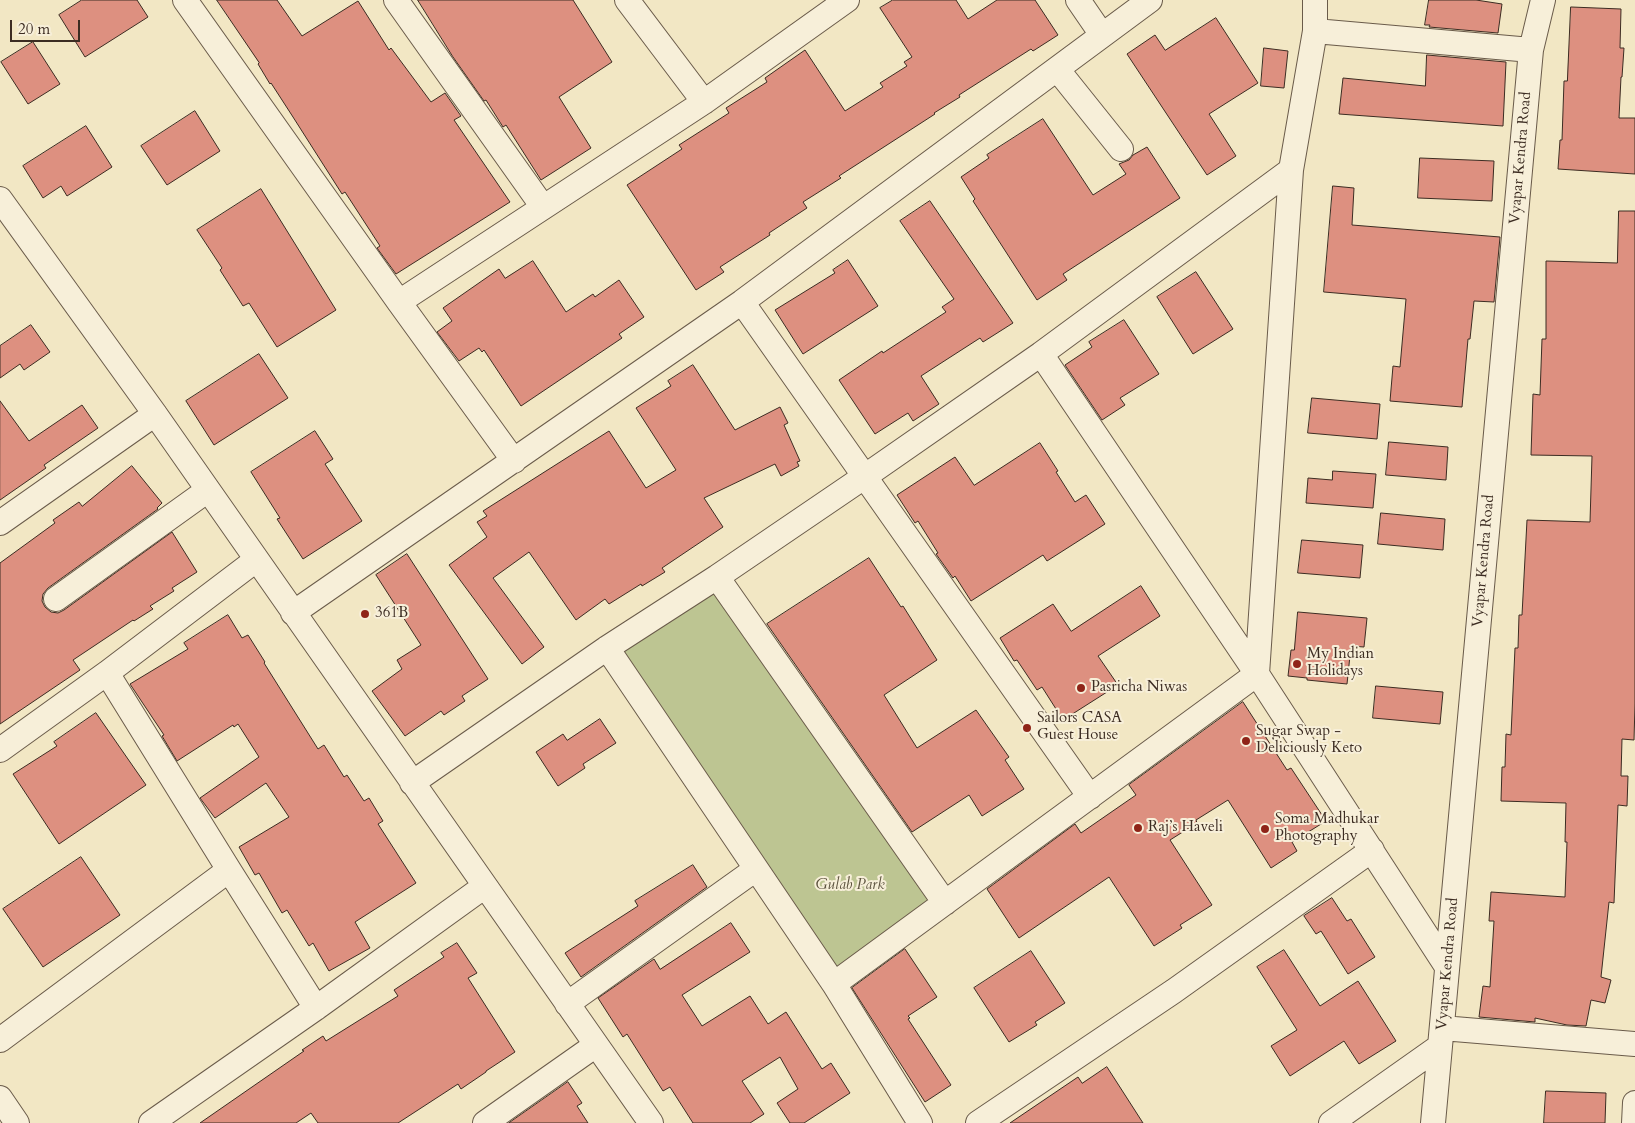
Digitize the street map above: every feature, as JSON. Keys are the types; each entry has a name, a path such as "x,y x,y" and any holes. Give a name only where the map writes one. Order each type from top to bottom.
{"street":[{"path":"185,0 398,302 514,461"},
{"path":"396,0 543,207"},
{"path":"627,0 704,102"},
{"path":"398,302 704,102 847,0"},
{"path":"1078,0 1102,35"},
{"path":"293,613 742,302 1150,0"},
{"path":"834,984 1257,674 1291,170 1315,31 1316,0"},
{"name":"Vyapar Kendra Road","path":"1433,1123 1531,50 1543,0"},
{"path":"1315,31 1531,50"},
{"path":"1057,69 1121,149"},
{"path":"412,783 607,648 717,577 864,477 1041,354 1291,170"},
{"path":"0,199 155,414 651,1123"},
{"path":"742,302 1090,797"},
{"path":"1041,354 1257,674 1447,967"},
{"path":"0,523 155,414"},
{"path":"56,599 208,490"},
{"path":"0,750 107,673 256,560"},
{"path":"717,577 945,903"},
{"path":"607,648 834,984 920,1123"},
{"path":"107,673 316,1008"},
{"path":"978,1123 1174,991 1372,850"},
{"path":"567,1004 756,869"},
{"path":"0,1040 229,870"},
{"path":"151,1123 316,1008 485,886"},
{"path":"1332,1123 1441,1037 1635,1044"},
{"path":"485,1123 596,1045"},
{"path":"0,1098 17,1123"},
{"path":"1634,1123 1635,1103"}],"green space":[{"name":"Gulab Park","path":"717,577 945,903 834,984 607,648"}],"building":[{"path":"82,0 137,0 148,17 85,57 59,15"},
{"path":"217,0 277,0 302,36 358,1 389,50 391,48 431,102 445,93 461,116 454,120 510,202 396,274 377,248 380,246 345,192 342,194"},
{"path":"418,0 573,0 612,62 559,97 591,148 541,180 506,125 503,127 486,100 484,101 453,57"},
{"path":"893,0 956,0 968,19 997,0 1035,0 1058,35 1033,51 1031,49 959,95 960,97 935,114 839,176 841,178 803,202 807,208 769,233 770,235 720,267 724,272 696,290 627,185 682,149 679,145 729,113 726,108 767,82 765,78 805,50 845,111 883,87 880,83 907,66 904,62 912,57 880,8"},
{"path":"1429,0 1476,0 1502,4 1498,33 1429,27 1430,25 1425,25"},
{"path":"1571,7 1621,9 1620,48 1624,48 1619,118 1635,118 1635,174 1558,169 1560,140 1562,140 1564,81 1567,81"},
{"path":"1216,18 1258,83 1209,114 1236,156 1207,175 1127,54 1155,35 1165,50"},
{"path":"33,42 60,84 28,104 1,62"},
{"path":"1264,48 1288,51 1284,88 1261,86"},
{"path":"1427,55 1506,62 1503,126 1339,114 1343,78 1425,86"},
{"path":"195,111 220,151 167,185 141,146"},
{"path":"1043,119 1093,195 1126,174 1119,164 1129,160 1133,155 1147,147 1180,198 1063,274 1067,280 1037,300 973,201 975,199 961,177 989,158 987,155"},
{"path":"86,126 112,167 67,196 61,186 43,198 23,166"},
{"path":"1420,158 1494,161 1492,201 1418,198"},
{"path":"1333,186 1354,188 1352,225 1500,237 1494,302 1474,301 1470,339 1468,339 1462,407 1390,401 1393,366 1400,367 1406,299 1324,292"},
{"path":"261,189 336,310 277,347 249,303 243,306 220,270 222,268 197,230"},
{"path":"930,201 1013,323 983,342 980,338 921,376 939,404 913,421 908,413 875,434 839,380 946,312 942,307 954,299 900,221"},
{"path":"1619,211 1635,211 1635,704 1634,740 1622,739 1621,776 1628,776 1627,806 1618,805 1614,903 1609,902 1601,977 1611,980 1605,1003 1591,1000 1586,1026 1567,1025 1535,1018 1535,1022 1479,1017 1483,986 1490,987 1494,921 1489,921 1491,892 1565,897 1566,803 1501,801 1502,767 1505,767 1506,734 1511,735 1515,648 1518,648 1519,615 1522,615 1527,520 1590,522 1592,456 1531,455 1533,394 1540,395 1542,339 1546,339 1546,261 1617,263"},
{"path":"848,260 878,306 803,354 775,310 835,273 833,270"},
{"path":"533,261 566,312 593,294 595,297 619,280 644,317 619,334 622,338 521,406 484,350 482,352 479,348 459,361 437,332 452,321 443,308 499,269 505,278"},
{"path":"1196,272 1233,329 1193,354 1157,297"},
{"path":"1124,320 1159,374 1120,398 1125,405 1102,420 1065,365 1092,347 1089,342"},
{"path":"31,325 50,352 24,370 20,364 0,378 0,346"},
{"path":"259,354 288,398 214,445 186,401"},
{"path":"693,365 735,430 780,407 788,423 784,425 800,461 797,462 799,466 781,476 775,464 704,498 723,527 662,568 665,572 609,604 605,599 576,620 529,552 493,578 544,647 522,664 449,565 487,537 477,522 487,516 483,511 609,431 646,488 676,470 636,408 671,386 668,381"},
{"path":"1312,398 1380,404 1377,439 1308,433"},
{"path":"0,401 29,441 82,405 98,428 44,465 46,468 0,500"},
{"path":"315,431 333,459 325,464 362,521 303,559 277,519 280,518 251,472"},
{"path":"1389,442 1448,447 1446,480 1386,475"},
{"path":"1040,443 1075,502 1086,495 1105,524 1047,561 1043,555 971,601 955,576 953,578 936,554 938,553 918,521 915,523 897,495 955,457 974,485"},
{"path":"132,466 162,503 158,509 48,588 43,594 42,601 45,607 51,612 58,613 64,610 172,532 197,572 172,588 174,591 150,606 153,609 73,660 80,670 0,724 0,563 55,523 53,520 79,502 82,506"},
{"path":"1333,471 1376,474 1373,508 1306,503 1308,478 1332,480"},
{"path":"1381,513 1445,519 1443,550 1378,544"},
{"path":"1302,540 1363,545 1360,578 1298,573"},
{"path":"407,554 488,679 462,696 465,701 444,715 441,711 405,736 372,691 402,669 397,660 421,645 376,575"},
{"path":"869,558 901,607 903,606 937,660 884,695 917,748 976,710 1009,757 1005,760 1024,789 982,816 969,795 912,832 767,624"},
{"path":"1141,586 1160,616 1098,656 1118,685 1063,720 1042,687 1037,690 1017,660 1014,661 1000,638 1053,604 1071,631"},
{"path":"1298,612 1367,618 1364,647 1351,646 1347,684 1288,676 1291,650 1294,650"},
{"path":"228,615 242,638 248,635 318,749 324,745 344,777 347,775 364,801 369,798 383,821 378,824 416,883 355,922 370,948 329,971 313,943 309,946 287,910 282,913 259,873 255,875 239,847 289,817 266,783 215,818 200,798 259,757 238,724 234,727 233,725 177,761 162,736 164,735 130,684 188,649 184,643"},
{"path":"1376,686 1443,692 1440,724 1373,718"},
{"path":"1243,702 1287,770 1291,768 1326,821 1292,842 1297,851 1271,868 1228,800 1196,820 1197,823 1170,840 1212,905 1180,925 1182,928 1154,946 1109,877 1019,938 987,889 1075,824 1081,833 1136,795 1129,785"},
{"path":"96,713 146,785 59,844 13,774 57,746 54,742"},
{"path":"600,719 616,743 583,764 585,768 558,786 536,752 563,734 567,740"},
{"path":"81,857 120,915 43,967 3,909"},
{"path":"693,865 707,887 581,977 565,953 638,906 635,901"},
{"path":"1332,898 1347,921 1351,919 1375,957 1348,974 1321,931 1316,934 1304,916"},
{"path":"731,923 750,952 682,995 702,1026 750,996 768,1024 786,1012 822,1069 831,1063 850,1093 804,1123 790,1123 777,1103 798,1089 780,1057 742,1081 764,1114 750,1123 693,1123 670,1087 663,1091 627,1034 623,1037 598,998 654,959 660,969"},
{"path":"457,943 477,973 468,978 515,1052 461,1089 458,1084 398,1123 318,1123 311,1113 296,1123 200,1123 323,1036 326,1041 398,996 394,990 444,957 441,953"},
{"path":"905,949 937,997 908,1016 910,1018 908,1019 951,1085 925,1102 852,988"},
{"path":"1284,950 1320,1006 1358,981 1396,1041 1359,1064 1344,1041 1290,1076 1271,1046 1297,1030 1257,967"},
{"path":"1031,951 1065,1003 1035,1022 1037,1025 1009,1042 974,988"},
{"path":"1107,1067 1143,1123 1010,1123 1078,1077 1082,1083"},
{"path":"568,1082 582,1103 577,1106 588,1123 509,1123"},
{"path":"1546,1091 1606,1093 1605,1123 1544,1123"}],"place":[{"name":"361B","path":"365,614"},
{"name":"My Indian Holidays","path":"1297,664"},
{"name":"Pasricha Niwas","path":"1081,688"},
{"name":"Sailors CASA Guest House","path":"1027,728"},
{"name":"Sugar Swap - Deliciously Keto","path":"1246,741"},
{"name":"Raj’s Haveli","path":"1138,828"},
{"name":"Soma Madhukar Photography","path":"1265,829"}]}
